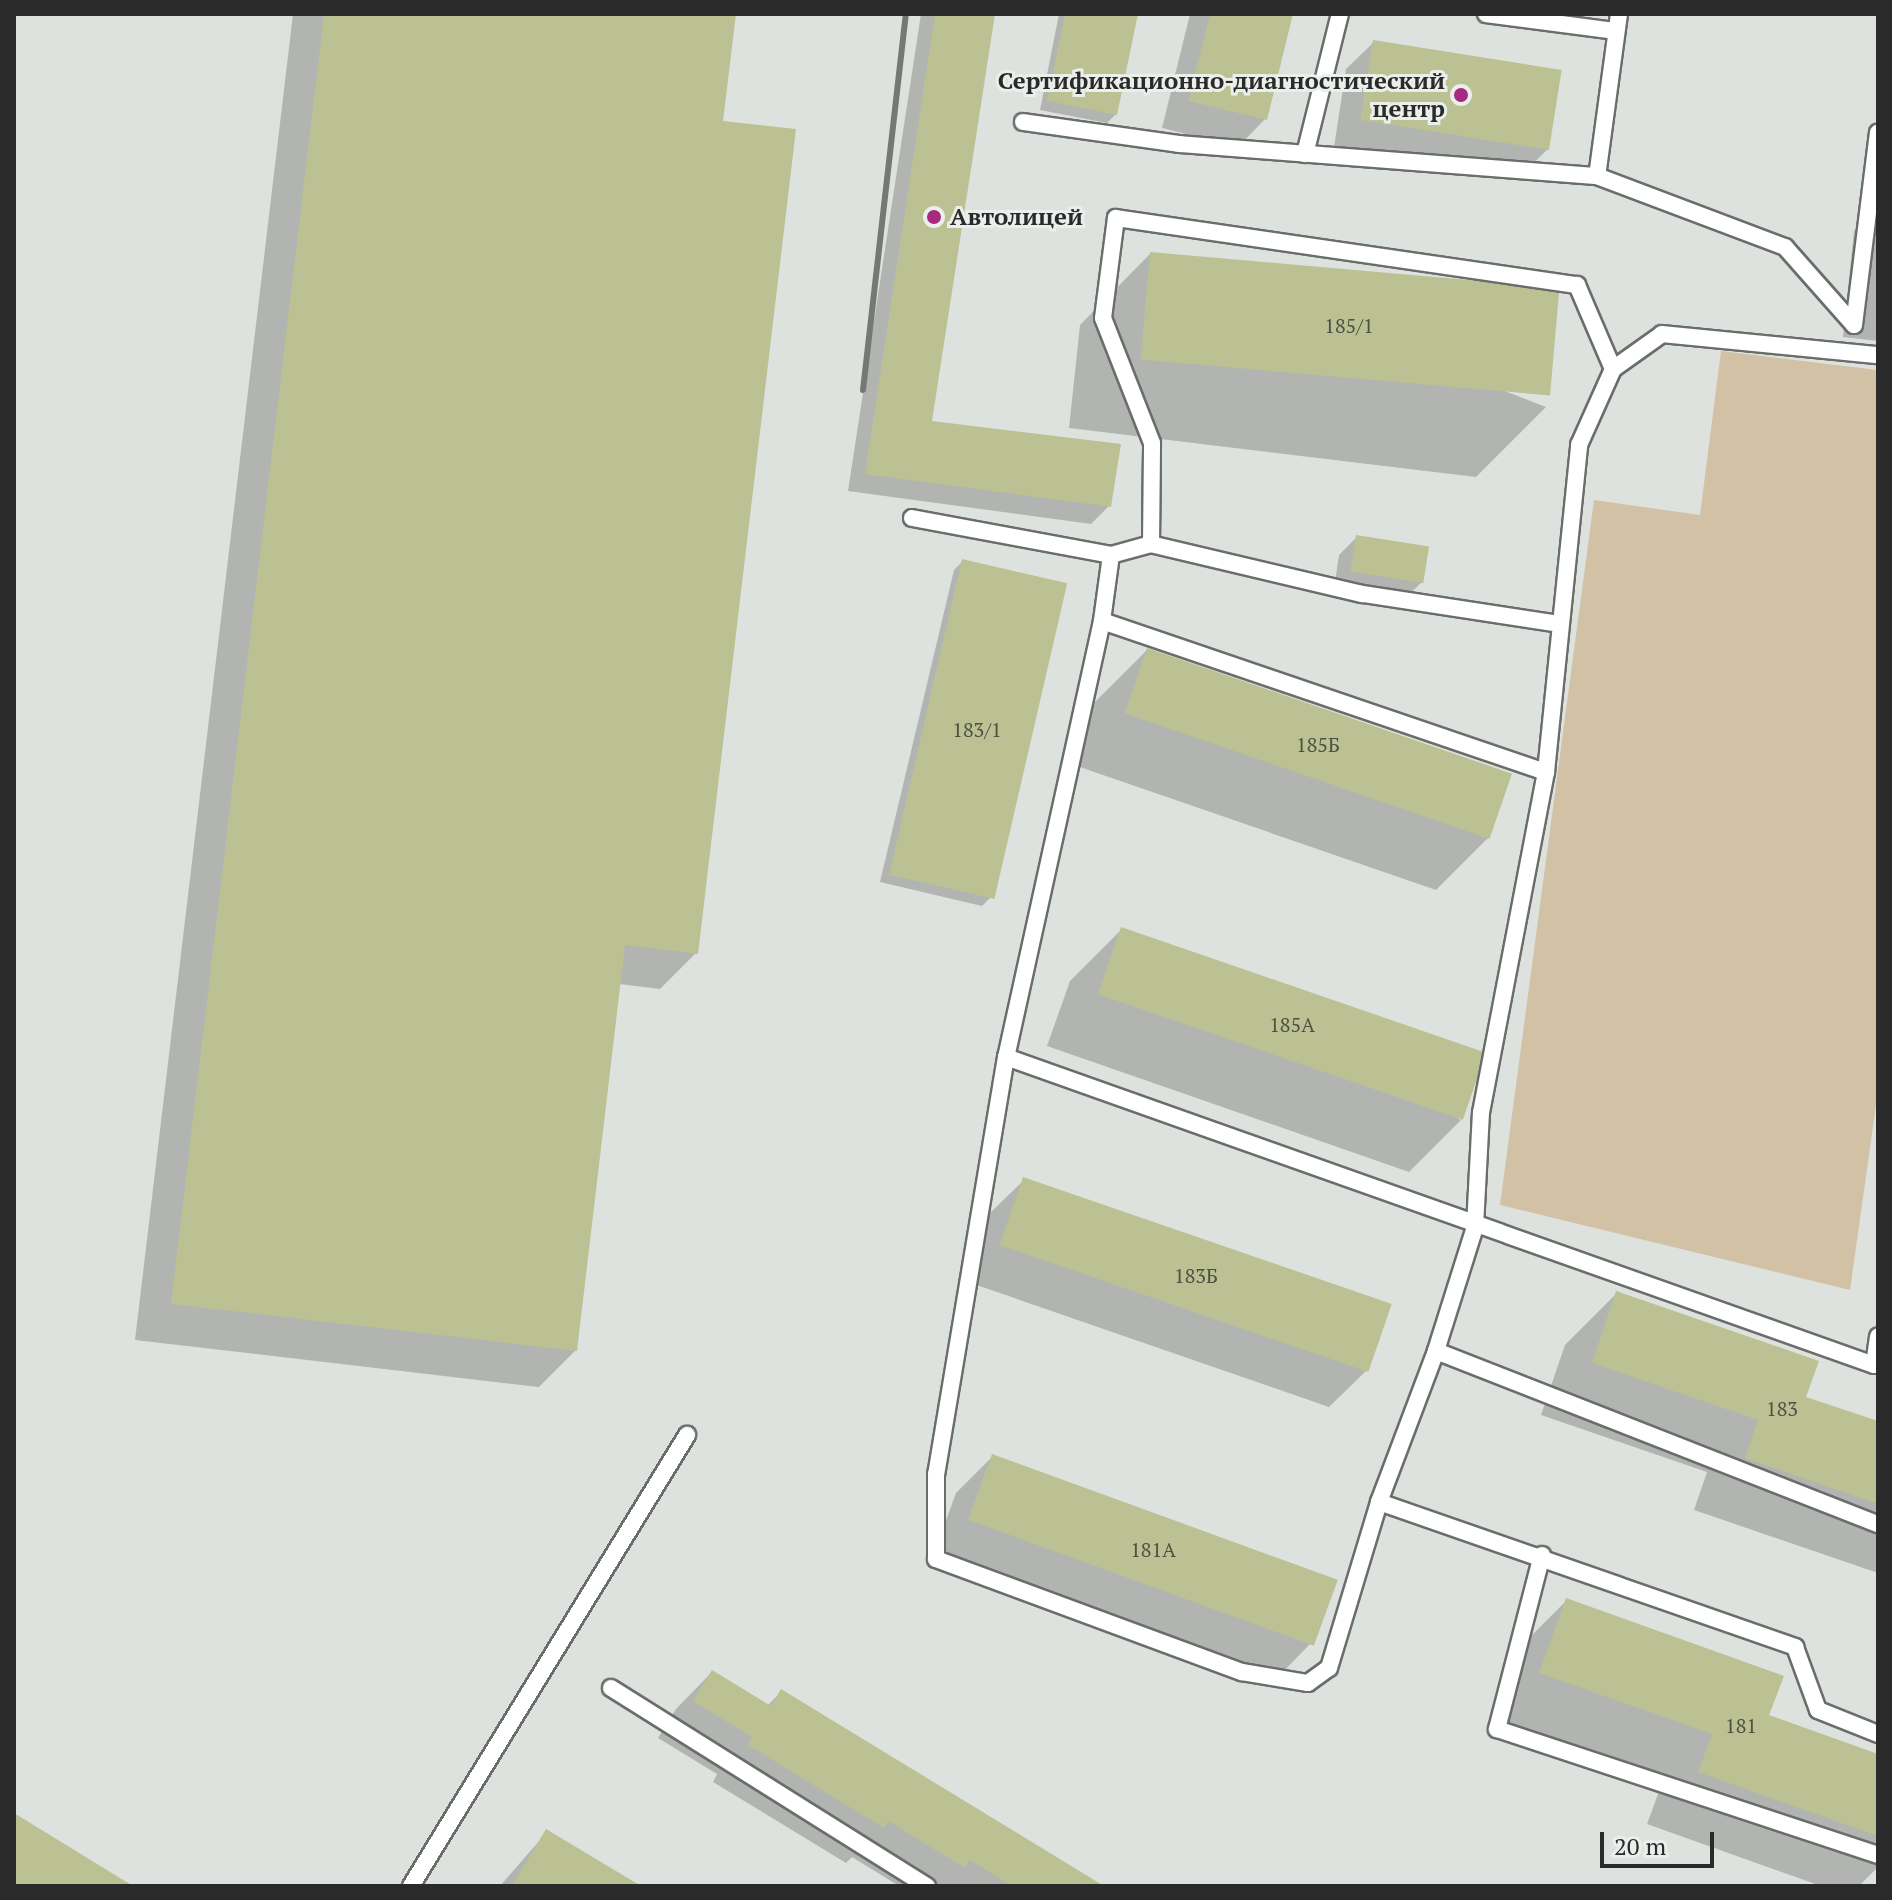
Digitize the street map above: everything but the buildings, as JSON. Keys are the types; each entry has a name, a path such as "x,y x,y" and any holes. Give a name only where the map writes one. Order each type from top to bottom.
{"lane":[{"path":"1305,154 1340,14"},
{"path":"1486,14 1617,23 1597,176"},
{"path":"1023,122 1179,144 1597,176 1785,247 1854,325 1878,132"},
{"path":"1151,544 1152,443 1103,318 1116,218 1577,285 1613,369"},
{"path":"1111,555 1102,621 1006,1057 936,1474 936,1559 1242,1672 1308,1683 1329,1668 1379,1502 1436,1351 1475,1227 1481,1112 1546,772 1579,445 1613,369 1662,334 1878,355"},
{"path":"912,518 1111,555 1151,544 1362,594 1559,624"},
{"path":"1102,621 1546,772"},
{"path":"1006,1057 1475,1227 1874,1365 1878,1336"},
{"path":"1436,1351 1878,1524"},
{"path":"411,1886 687,1435"},
{"path":"1379,1502 1542,1555 1795,1647 1818,1710 1878,1734"},
{"path":"1542,1555 1497,1729 1878,1855"},
{"path":"611,1688 927,1886"}],"shaded area":[{"path":"1721,351 1878,370 1878,1091 1850,1290 1500,1205 1594,500 1700,515"}],"railway":[{"path":"863,390 906,14"}],"place":[{"name":"Сертификационно-диагностический центр","path":"1461,95"},
{"name":"Автолицей","path":"934,217"}]}
